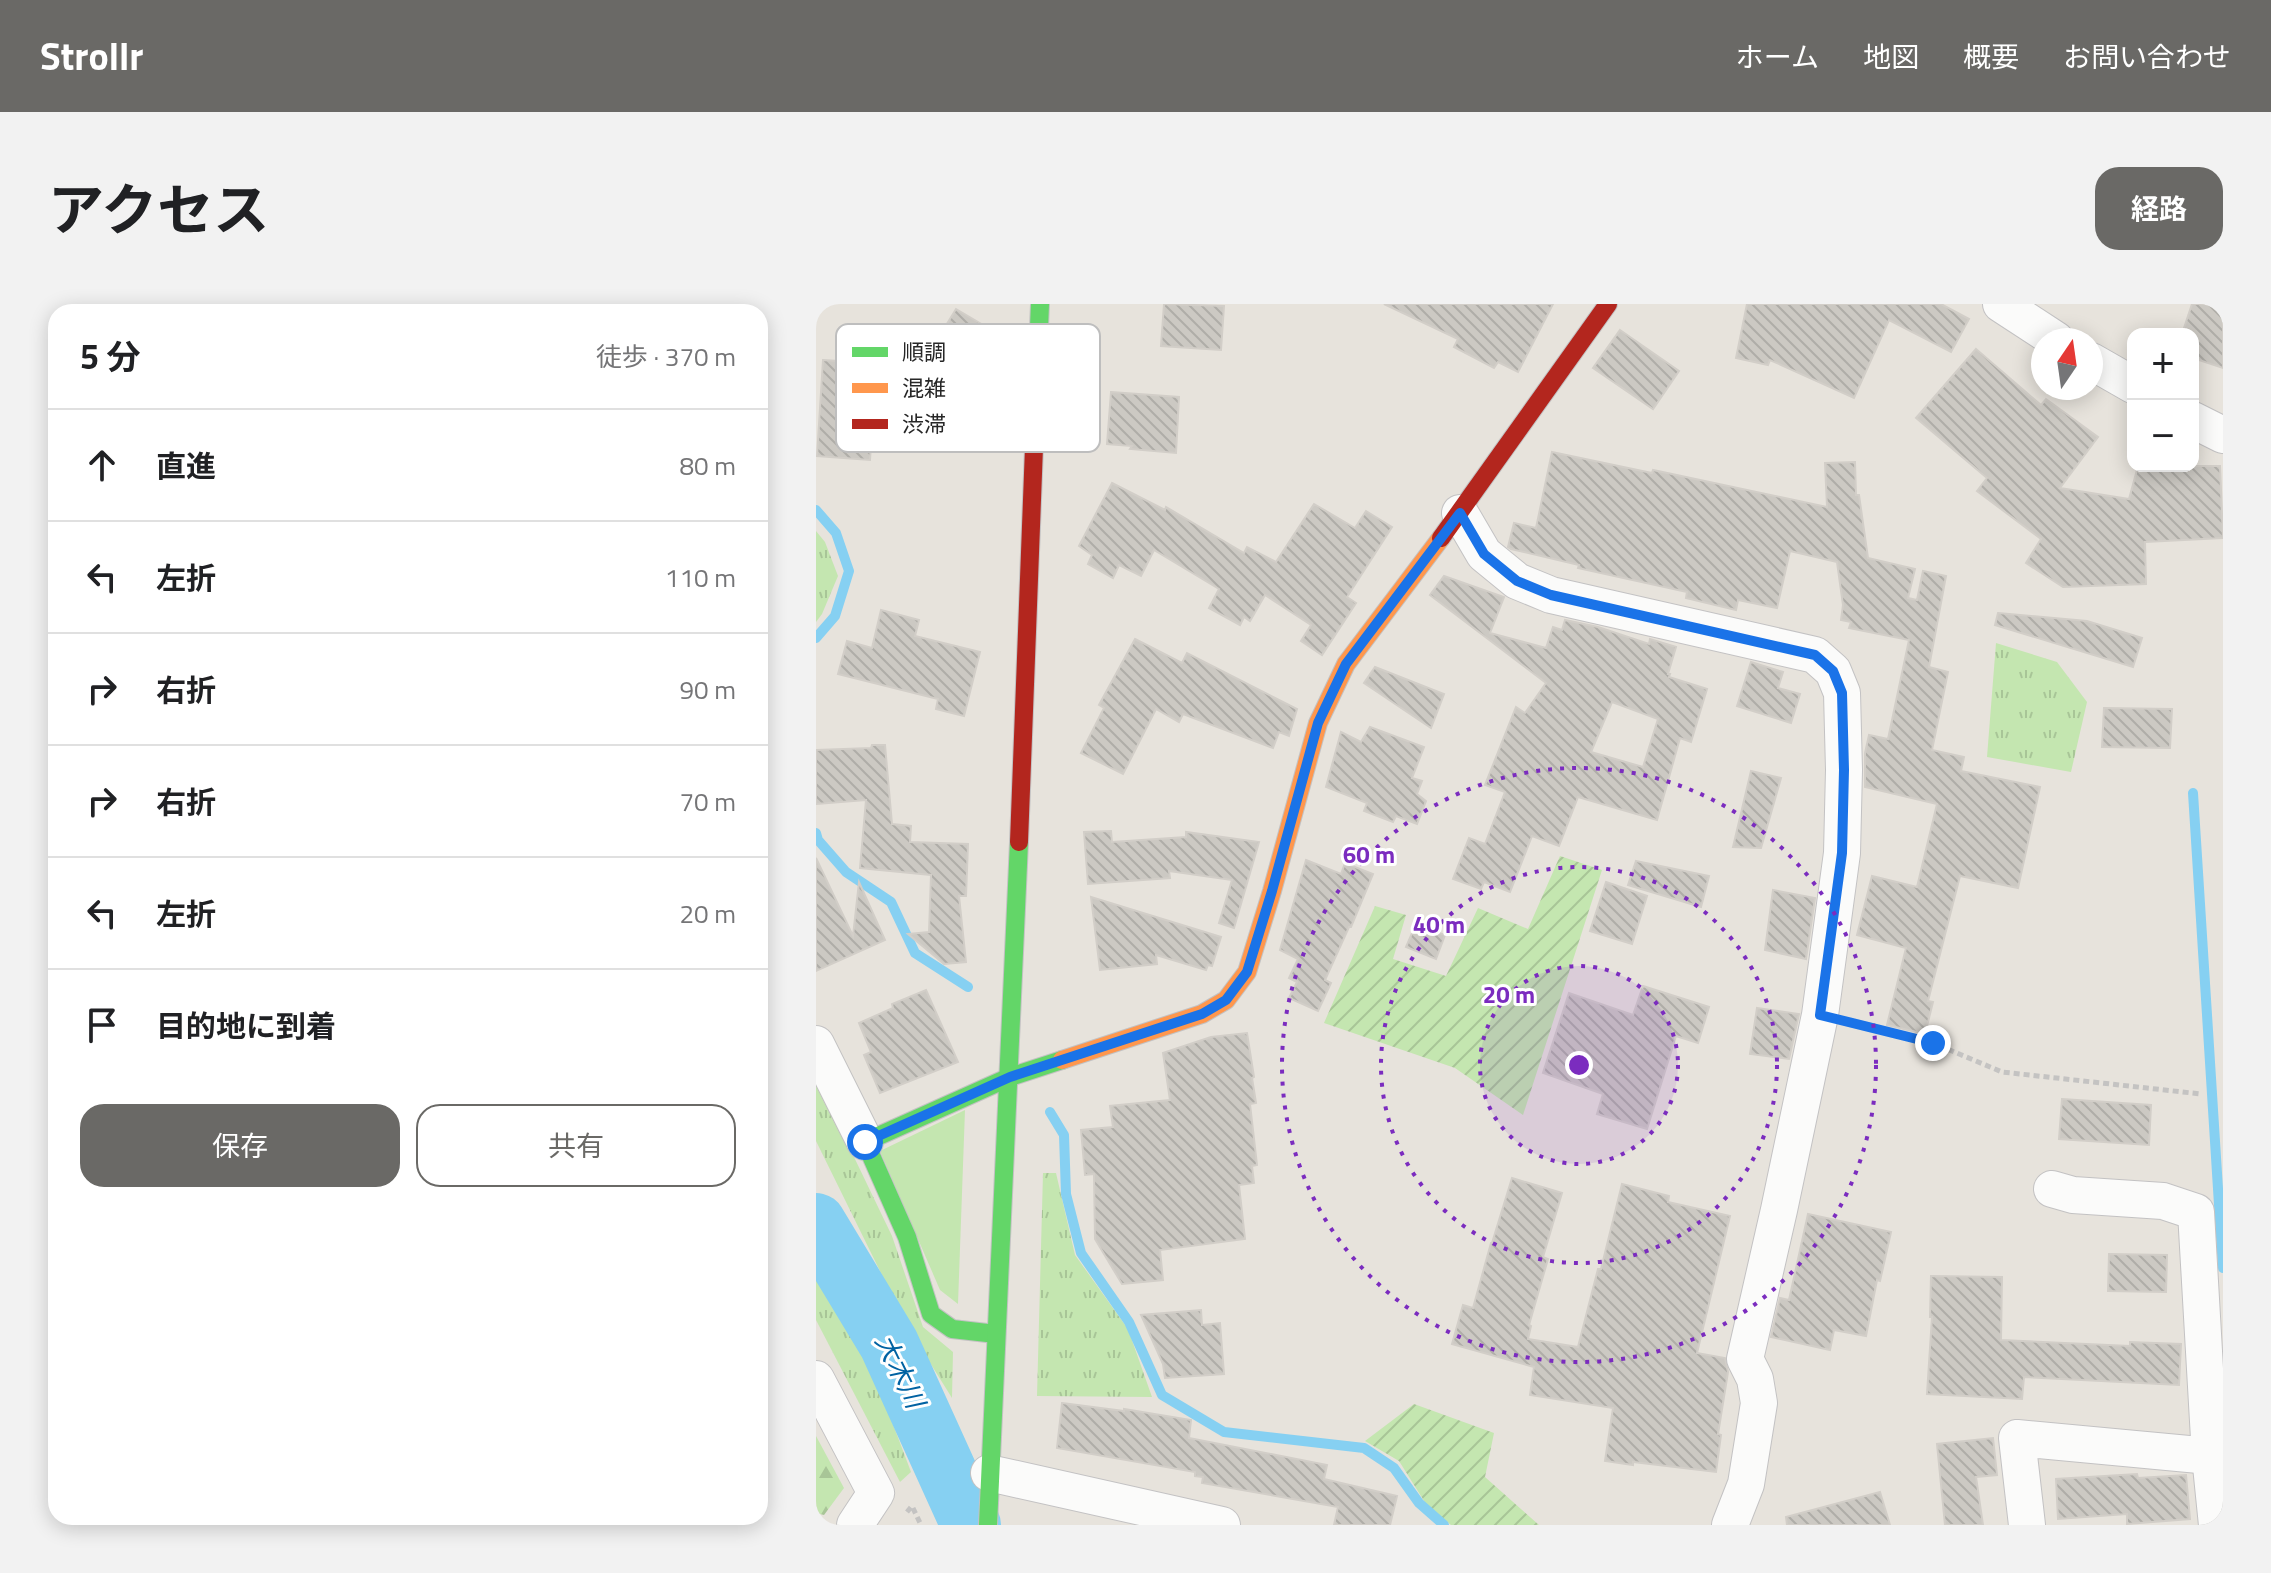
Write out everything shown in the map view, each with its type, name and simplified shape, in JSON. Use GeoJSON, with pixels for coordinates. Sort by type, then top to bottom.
{"type":"FeatureCollection","features":[{"type":"Feature","properties":{"kind":"street"},"geometry":{"type":"LineString","coordinates":[[1039,324],[1040,304]]}},
{"type":"Feature","properties":{"kind":"street"},"geometry":{"type":"LineString","coordinates":[[865,1142],[1010,1077],[1202,1014],[1226,1000],[1247,972],[1318,723],[1346,664],[1460,513],[1608,304]]}},
{"type":"Feature","properties":{"kind":"street"},"geometry":{"type":"LineString","coordinates":[[2001,304],[2038,328]]}},
{"type":"Feature","properties":{"kind":"street"},"geometry":{"type":"LineString","coordinates":[[2103,368],[2127,382]]}},
{"type":"Feature","properties":{"kind":"street"},"geometry":{"type":"LineString","coordinates":[[2199,423],[2223,435]]}},
{"type":"Feature","properties":{"kind":"street"},"geometry":{"type":"LineString","coordinates":[[988,1525],[1010,1077],[1034,452]]}},
{"type":"Feature","properties":{"kind":"street"},"geometry":{"type":"LineString","coordinates":[[1460,513],[1484,554],[1517,581],[1551,595],[1815,655],[1833,671],[1842,693],[1842,853],[1820,1015],[1745,1359],[1755,1379],[1759,1403],[1746,1484],[1730,1525]]}},
{"type":"Feature","properties":{"kind":"street"},"geometry":{"type":"LineString","coordinates":[[816,1044],[865,1142],[907,1237],[931,1314],[952,1329],[996,1334]]}},
{"type":"Feature","properties":{"kind":"street"},"geometry":{"type":"LineString","coordinates":[[2052,1189],[2073,1195],[2163,1201],[2196,1212],[2217,1525]]}},
{"type":"Feature","properties":{"kind":"street"},"geometry":{"type":"LineString","coordinates":[[816,1379],[876,1493],[855,1525]]}},
{"type":"Feature","properties":{"kind":"street"},"geometry":{"type":"LineString","coordinates":[[2027,1525],[2017,1438],[2210,1456]]}},
{"type":"Feature","properties":{"kind":"street"},"geometry":{"type":"LineString","coordinates":[[989,1473],[1148,1516],[1222,1525]]}},
{"type":"Feature","properties":{"kind":"path"},"geometry":{"type":"LineString","coordinates":[[1820,1015],[1933,1043],[2002,1072],[2201,1094]]}},
{"type":"Feature","properties":{"kind":"path"},"geometry":{"type":"LineString","coordinates":[[904,1515],[912,1506],[921,1525]]}},
{"type":"Feature","properties":{"kind":"green space"},"geometry":{"type":"Polygon","coordinates":[[[816,531],[825,542],[838,576],[816,622],[816,531]]]}},
{"type":"Feature","properties":{"kind":"green space"},"geometry":{"type":"Polygon","coordinates":[[[1996,643],[2057,662],[2087,702],[2071,772],[1987,757],[1996,643]]]}},
{"type":"Feature","properties":{"kind":"green space"},"geometry":{"type":"Polygon","coordinates":[[[1560,856],[1602,870],[1523,1115],[1455,1068],[1324,1023],[1375,906],[1406,915],[1393,959],[1446,976],[1478,908],[1528,929],[1560,856]]]}},
{"type":"Feature","properties":{"kind":"green space"},"geometry":{"type":"Polygon","coordinates":[[[816,1078],[892,1236],[923,1327],[953,1352],[952,1398],[907,1326],[816,1141],[816,1078]]]}},
{"type":"Feature","properties":{"kind":"green space"},"geometry":{"type":"Polygon","coordinates":[[[965,1110],[958,1304],[940,1290],[880,1151],[965,1110]]]}},
{"type":"Feature","properties":{"kind":"green space"},"geometry":{"type":"Polygon","coordinates":[[[1043,1173],[1056,1173],[1075,1255],[1128,1329],[1152,1397],[1037,1396],[1043,1173]]]}},
{"type":"Feature","properties":{"kind":"green space"},"geometry":{"type":"Polygon","coordinates":[[[816,1278],[874,1374],[911,1472],[900,1482],[816,1320],[816,1278]]]}},
{"type":"Feature","properties":{"kind":"green space"},"geometry":{"type":"Polygon","coordinates":[[[1414,1404],[1494,1433],[1485,1477],[1539,1525],[1451,1525],[1426,1504],[1399,1461],[1365,1441],[1414,1404]]]}},
{"type":"Feature","properties":{"kind":"green space"},"geometry":{"type":"Polygon","coordinates":[[[816,1436],[844,1488],[824,1515],[816,1513],[816,1436]]]}},
{"type":"Feature","properties":{"kind":"building"},"geometry":{"type":"Polygon","coordinates":[[[1164,304],[1224,306],[1221,350],[1161,346],[1164,304]]]}},
{"type":"Feature","properties":{"kind":"building"},"geometry":{"type":"Polygon","coordinates":[[[1384,304],[1553,304],[1518,372],[1498,362],[1494,368],[1454,347],[1458,339],[1384,304]]]}},
{"type":"Feature","properties":{"kind":"building"},"geometry":{"type":"Polygon","coordinates":[[[1747,304],[1941,304],[1969,319],[1951,352],[1889,320],[1854,398],[1770,360],[1768,365],[1736,358],[1747,304]]]}},
{"type":"Feature","properties":{"kind":"building"},"geometry":{"type":"Polygon","coordinates":[[[2192,304],[2223,304],[2223,368],[2199,360],[2199,328],[2184,328],[2192,304]]]}},
{"type":"Feature","properties":{"kind":"building"},"geometry":{"type":"Polygon","coordinates":[[[956,309],[982,324],[947,324],[956,309]]]}},
{"type":"Feature","properties":{"kind":"building"},"geometry":{"type":"Polygon","coordinates":[[[1620,330],[1679,371],[1653,409],[1593,368],[1620,330]]]}},
{"type":"Feature","properties":{"kind":"building"},"geometry":{"type":"Polygon","coordinates":[[[1976,349],[2031,396],[2031,400],[2041,405],[2047,400],[2098,437],[2060,488],[2129,499],[2136,472],[2199,472],[2199,466],[2220,466],[2223,538],[2145,542],[2146,584],[2063,587],[2026,563],[2041,539],[1977,491],[1987,478],[1916,418],[1976,349]]]}},
{"type":"Feature","properties":{"kind":"building"},"geometry":{"type":"Polygon","coordinates":[[[823,360],[836,361],[836,452],[871,452],[870,460],[817,456],[823,360]]]}},
{"type":"Feature","properties":{"kind":"building"},"geometry":{"type":"Polygon","coordinates":[[[1111,392],[1179,397],[1176,453],[1107,444],[1111,392]]]}},
{"type":"Feature","properties":{"kind":"building"},"geometry":{"type":"Polygon","coordinates":[[[1552,452],[1827,507],[1825,463],[1855,462],[1856,495],[1859,495],[1868,558],[1915,569],[1908,598],[1917,600],[1923,571],[1946,576],[1929,667],[1948,672],[1932,750],[1964,757],[1961,771],[2040,787],[2018,888],[1960,876],[1928,1001],[1933,1002],[1925,1034],[1887,1025],[1906,948],[1857,935],[1872,876],[1917,887],[1937,804],[1865,787],[1865,753],[1869,735],[1888,739],[1909,640],[1849,628],[1851,622],[1841,620],[1843,605],[1837,562],[1790,551],[1777,608],[1738,600],[1736,610],[1686,598],[1687,592],[1578,568],[1579,565],[1511,549],[1508,547],[1514,523],[1536,528],[1552,452]]]}},
{"type":"Feature","properties":{"kind":"building"},"geometry":{"type":"Polygon","coordinates":[[[1112,483],[1165,510],[1166,507],[1244,553],[1247,547],[1276,562],[1314,504],[1355,528],[1366,511],[1392,527],[1347,597],[1356,603],[1322,655],[1301,641],[1311,625],[1265,595],[1250,621],[1244,617],[1240,625],[1209,608],[1219,589],[1154,550],[1141,576],[1119,565],[1113,578],[1088,564],[1092,555],[1079,546],[1112,483]]]}},
{"type":"Feature","properties":{"kind":"building"},"geometry":{"type":"Polygon","coordinates":[[[1444,576],[1504,597],[1490,633],[1546,648],[1553,627],[1562,630],[1565,620],[1649,644],[1650,639],[1676,647],[1669,677],[1707,689],[1691,742],[1680,738],[1657,820],[1578,797],[1559,846],[1532,836],[1510,892],[1484,882],[1481,889],[1453,879],[1469,838],[1485,844],[1505,792],[1485,785],[1516,707],[1525,713],[1546,683],[1430,595],[1444,576]],[[1612,702],[1591,752],[1643,767],[1658,719],[1612,702]]]}},
{"type":"Feature","properties":{"kind":"building"},"geometry":{"type":"Polygon","coordinates":[[[881,610],[919,620],[915,636],[980,652],[964,716],[936,709],[938,699],[838,674],[847,641],[872,648],[881,610]]]}},
{"type":"Feature","properties":{"kind":"building"},"geometry":{"type":"Polygon","coordinates":[[[1998,613],[2087,621],[2142,638],[2133,667],[1995,625],[1998,613]]]}},
{"type":"Feature","properties":{"kind":"building"},"geometry":{"type":"Polygon","coordinates":[[[1135,639],[1182,663],[1187,653],[1297,709],[1289,736],[1279,732],[1273,748],[1183,714],[1179,722],[1156,709],[1123,774],[1081,753],[1104,708],[1099,705],[1135,639]]]}},
{"type":"Feature","properties":{"kind":"building"},"geometry":{"type":"Polygon","coordinates":[[[1751,662],[1783,672],[1778,688],[1800,694],[1791,723],[1737,706],[1751,662]]]}},
{"type":"Feature","properties":{"kind":"building"},"geometry":{"type":"Polygon","coordinates":[[[1375,667],[1444,694],[1431,728],[1364,683],[1375,667]]]}},
{"type":"Feature","properties":{"kind":"building"},"geometry":{"type":"Polygon","coordinates":[[[2104,708],[2172,709],[2170,748],[2102,747],[2104,708]]]}},
{"type":"Feature","properties":{"kind":"building"},"geometry":{"type":"Polygon","coordinates":[[[1370,727],[1424,747],[1412,778],[1422,781],[1417,794],[1426,801],[1417,824],[1396,816],[1393,822],[1364,811],[1367,803],[1326,787],[1341,732],[1361,742],[1370,727]]]}},
{"type":"Feature","properties":{"kind":"building"},"geometry":{"type":"Polygon","coordinates":[[[872,745],[885,745],[892,824],[911,826],[910,842],[968,844],[966,896],[959,896],[966,962],[944,964],[908,934],[929,932],[931,875],[860,868],[866,800],[816,804],[816,750],[871,748],[872,745]]]}},
{"type":"Feature","properties":{"kind":"building"},"geometry":{"type":"Polygon","coordinates":[[[1751,771],[1781,778],[1761,848],[1733,847],[1751,771]]]}},
{"type":"Feature","properties":{"kind":"building"},"geometry":{"type":"Polygon","coordinates":[[[1111,831],[1112,842],[1186,837],[1186,832],[1259,842],[1234,928],[1219,923],[1232,880],[1169,871],[1170,878],[1088,884],[1084,832],[1111,831]]]}},
{"type":"Feature","properties":{"kind":"building"},"geometry":{"type":"Polygon","coordinates":[[[816,858],[853,936],[859,882],[885,940],[816,971],[816,858]]]}},
{"type":"Feature","properties":{"kind":"building"},"geometry":{"type":"Polygon","coordinates":[[[1306,860],[1341,874],[1345,863],[1373,874],[1325,980],[1331,983],[1318,1011],[1289,998],[1297,982],[1289,978],[1298,959],[1280,950],[1306,860]]]}},
{"type":"Feature","properties":{"kind":"building"},"geometry":{"type":"Polygon","coordinates":[[[1636,861],[1709,876],[1701,907],[1628,885],[1636,861]]]}},
{"type":"Feature","properties":{"kind":"building"},"geometry":{"type":"Polygon","coordinates":[[[1606,882],[1647,896],[1632,944],[1590,931],[1606,882]]]}},
{"type":"Feature","properties":{"kind":"building"},"geometry":{"type":"Polygon","coordinates":[[[1773,890],[1815,898],[1806,959],[1765,950],[1773,890]]]}},
{"type":"Feature","properties":{"kind":"building"},"geometry":{"type":"Polygon","coordinates":[[[1091,897],[1221,937],[1212,966],[1208,965],[1206,970],[1156,955],[1157,964],[1100,970],[1091,897]]]}},
{"type":"Feature","properties":{"kind":"building"},"geometry":{"type":"Polygon","coordinates":[[[1416,924],[1445,935],[1436,959],[1406,947],[1416,924]]]}},
{"type":"Feature","properties":{"kind":"building"},"geometry":{"type":"Polygon","coordinates":[[[1643,986],[1709,1007],[1698,1043],[1676,1036],[1647,1129],[1597,1114],[1603,1094],[1543,1073],[1569,993],[1633,1015],[1643,986]]]}},
{"type":"Feature","properties":{"kind":"building"},"geometry":{"type":"Polygon","coordinates":[[[926,990],[958,1062],[880,1093],[864,1055],[871,1052],[859,1023],[893,1008],[892,1004],[926,990]]]}},
{"type":"Feature","properties":{"kind":"building"},"geometry":{"type":"Polygon","coordinates":[[[1757,1008],[1799,1014],[1789,1059],[1750,1054],[1757,1008]]]}},
{"type":"Feature","properties":{"kind":"building"},"geometry":{"type":"Polygon","coordinates":[[[1247,1033],[1256,1103],[1250,1104],[1257,1165],[1252,1166],[1254,1183],[1239,1185],[1245,1239],[1160,1250],[1163,1280],[1122,1284],[1095,1239],[1094,1174],[1085,1175],[1081,1130],[1113,1127],[1110,1106],[1170,1100],[1163,1053],[1211,1037],[1247,1033]]]}},
{"type":"Feature","properties":{"kind":"building"},"geometry":{"type":"Polygon","coordinates":[[[2062,1099],[2151,1105],[2149,1145],[2059,1139],[2062,1099]]]}},
{"type":"Feature","properties":{"kind":"building"},"geometry":{"type":"Polygon","coordinates":[[[1512,1178],[1562,1193],[1543,1257],[1548,1259],[1529,1325],[1528,1339],[1578,1347],[1622,1184],[1669,1196],[1668,1202],[1730,1216],[1697,1353],[1725,1358],[1728,1372],[1718,1434],[1721,1435],[1716,1472],[1605,1461],[1613,1408],[1530,1395],[1534,1367],[1452,1344],[1463,1305],[1473,1308],[1512,1178]]]}},
{"type":"Feature","properties":{"kind":"building"},"geometry":{"type":"Polygon","coordinates":[[[1808,1214],[1891,1232],[1866,1336],[1834,1330],[1830,1350],[1771,1337],[1780,1298],[1789,1300],[1808,1214]]]}},
{"type":"Feature","properties":{"kind":"building"},"geometry":{"type":"Polygon","coordinates":[[[2109,1254],[2167,1255],[2166,1292],[2108,1291],[2109,1254]]]}},
{"type":"Feature","properties":{"kind":"building"},"geometry":{"type":"Polygon","coordinates":[[[1931,1276],[2002,1277],[2001,1340],[2130,1346],[2130,1342],[2181,1344],[2179,1385],[2024,1377],[2022,1399],[1927,1394],[1931,1276]]]}},
{"type":"Feature","properties":{"kind":"building"},"geometry":{"type":"Polygon","coordinates":[[[1201,1310],[1202,1325],[1220,1323],[1224,1374],[1165,1378],[1163,1364],[1141,1315],[1201,1310]]]}},
{"type":"Feature","properties":{"kind":"building"},"geometry":{"type":"Polygon","coordinates":[[[1062,1403],[1191,1420],[1189,1438],[1327,1465],[1324,1479],[1397,1496],[1390,1525],[1334,1525],[1338,1507],[1202,1483],[1203,1477],[1195,1476],[1195,1472],[1057,1448],[1062,1403]]]}},
{"type":"Feature","properties":{"kind":"building"},"geometry":{"type":"Polygon","coordinates":[[[1993,1438],[1997,1475],[1976,1477],[1983,1525],[1945,1525],[1937,1444],[1993,1438]]]}},
{"type":"Feature","properties":{"kind":"building"},"geometry":{"type":"Polygon","coordinates":[[[2137,1474],[2138,1478],[2186,1475],[2190,1519],[2127,1524],[2127,1514],[2058,1519],[2056,1479],[2137,1474]]]}},
{"type":"Feature","properties":{"kind":"building"},"geometry":{"type":"Polygon","coordinates":[[[1880,1492],[1890,1525],[1787,1525],[1786,1517],[1880,1492]]]}},
{"type":"Feature","properties":{"kind":"waterway"},"geometry":{"type":"LineString","coordinates":[[816,510],[836,533],[849,571],[835,616],[816,638]]}},
{"type":"Feature","properties":{"kind":"waterway"},"geometry":{"type":"LineString","coordinates":[[2193,793],[2223,1268]]}},
{"type":"Feature","properties":{"kind":"waterway"},"geometry":{"type":"LineString","coordinates":[[816,833],[818,840],[846,872],[891,902],[915,953],[968,987]]}},
{"type":"Feature","properties":{"kind":"waterway"},"geometry":{"type":"LineString","coordinates":[[1050,1112],[1064,1135],[1066,1194],[1081,1253],[1129,1322],[1162,1395],[1224,1432],[1364,1448],[1394,1468],[1419,1503],[1444,1525]]}},
{"type":"Feature","properties":{"kind":"waterway","name":"大木川"},"geometry":{"type":"LineString","coordinates":[[816,1223],[889,1344],[971,1525]]}},
{"type":"Feature","properties":{"kind":"traffic: fast"},"geometry":{"type":"LineString","coordinates":[[1039,324],[1040,304]]}},
{"type":"Feature","properties":{"kind":"traffic: fast"},"geometry":{"type":"LineString","coordinates":[[988,1525],[1019,842]]}},
{"type":"Feature","properties":{"kind":"traffic: fast"},"geometry":{"type":"LineString","coordinates":[[996,1334],[952,1329],[931,1314],[907,1237],[865,1142],[1010,1077],[1062,1060]]}},
{"type":"Feature","properties":{"kind":"traffic: slow"},"geometry":{"type":"LineString","coordinates":[[1062,1060],[1202,1014],[1226,1000],[1247,972],[1318,723],[1346,664],[1441,538]]}},
{"type":"Feature","properties":{"kind":"traffic: jam"},"geometry":{"type":"LineString","coordinates":[[1441,538],[1608,304]]}},
{"type":"Feature","properties":{"kind":"traffic: jam"},"geometry":{"type":"LineString","coordinates":[[1019,842],[1034,452]]}},
{"type":"Feature","properties":{"kind":"route"},"geometry":{"type":"LineString","coordinates":[[865,1142],[1010,1077],[1202,1014],[1226,1000],[1247,972],[1318,723],[1346,664],[1460,513],[1484,554],[1517,581],[1551,595],[1815,655],[1833,671],[1842,693],[1842,853],[1820,1015],[1933,1043]]}}]}
